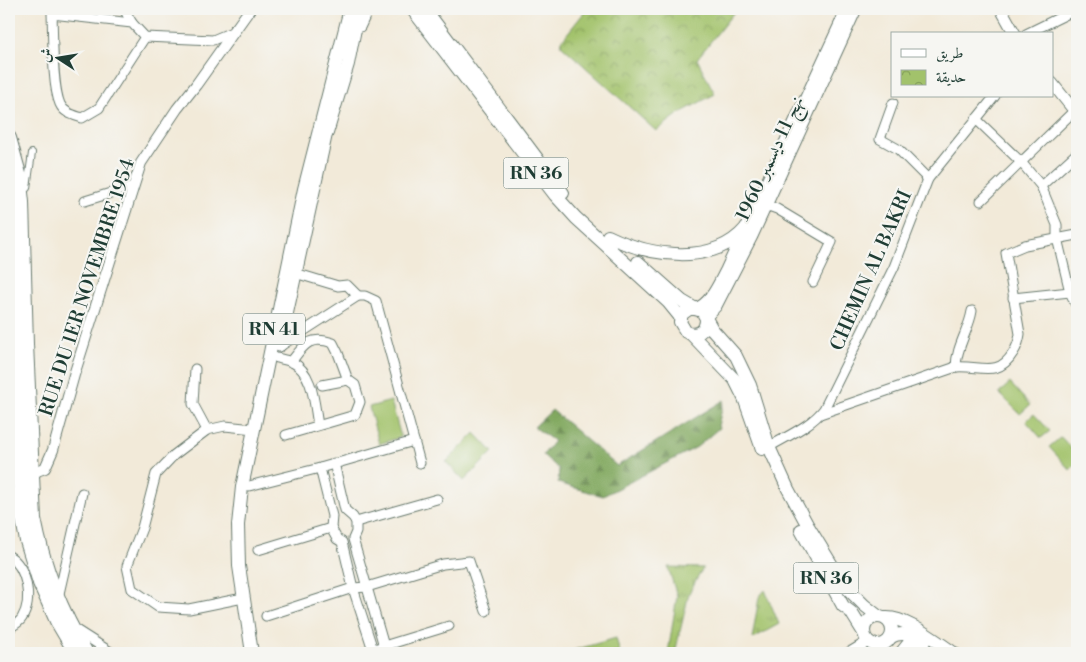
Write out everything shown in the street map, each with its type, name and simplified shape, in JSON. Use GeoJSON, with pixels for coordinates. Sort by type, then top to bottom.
{"type":"FeatureCollection","features":[{"type":"Feature","properties":{"kind":"highway"},"geometry":{"type":"LineString","coordinates":[[9,138],[19,174],[22,202],[20,477],[32,502],[37,532],[58,598],[61,619],[74,653]]}},
{"type":"Feature","properties":{"kind":"highway"},"geometry":{"type":"LineString","coordinates":[[9,178],[12,200],[11,243],[21,509],[27,541],[40,583],[61,619],[86,653]]}},
{"type":"Feature","properties":{"kind":"main road","name":"RN 41"},"geometry":{"type":"LineString","coordinates":[[320,142],[318,111],[341,9]]}},
{"type":"Feature","properties":{"kind":"main road","name":"RN 41"},"geometry":{"type":"LineString","coordinates":[[260,653],[247,562],[246,536],[249,486],[296,273],[320,142],[350,9]]}},
{"type":"Feature","properties":{"kind":"main road","name":"RN 41"},"geometry":{"type":"LineString","coordinates":[[320,142],[354,9]]}},
{"type":"Feature","properties":{"kind":"main road","name":"RN 41"},"geometry":{"type":"LineString","coordinates":[[252,653],[239,566],[238,525],[242,487],[304,189],[348,64],[359,9]]}},
{"type":"Feature","properties":{"kind":"main road"},"geometry":{"type":"LineString","coordinates":[[348,64],[359,25],[369,9]]}},
{"type":"Feature","properties":{"kind":"main road"},"geometry":{"type":"LineString","coordinates":[[407,9],[423,22]]}},
{"type":"Feature","properties":{"kind":"main road","name":"RN 36"},"geometry":{"type":"LineString","coordinates":[[412,9],[548,188],[580,222],[668,302],[681,318]]}},
{"type":"Feature","properties":{"kind":"main road","name":"RN 36"},"geometry":{"type":"LineString","coordinates":[[425,9],[558,187],[574,205],[673,293],[694,308]]}},
{"type":"Feature","properties":{"kind":"main road","name":"نهج 11 ديسمبر 1960"},"geometry":{"type":"LineString","coordinates":[[694,308],[702,307],[714,292],[726,270],[847,9]]}},
{"type":"Feature","properties":{"kind":"main road","name":"نهج 11 ديسمبر 1960"},"geometry":{"type":"LineString","coordinates":[[706,318],[722,295],[766,205],[856,9]]}},
{"type":"Feature","properties":{"kind":"main road"},"geometry":{"type":"LineString","coordinates":[[1001,9],[1014,32]]}},
{"type":"Feature","properties":{"kind":"main road"},"geometry":{"type":"LineString","coordinates":[[1054,85],[1076,112]]}},
{"type":"Feature","properties":{"kind":"main road"},"geometry":{"type":"LineString","coordinates":[[608,236],[647,250],[684,254],[706,251],[725,245],[746,228]]}},
{"type":"Feature","properties":{"kind":"main road"},"geometry":{"type":"LineString","coordinates":[[694,308],[702,311],[706,318],[705,327],[699,333],[691,334],[683,330],[681,318],[685,311],[694,308]]}},
{"type":"Feature","properties":{"kind":"main road","name":"RN 36"},"geometry":{"type":"LineString","coordinates":[[706,318],[712,329],[731,350],[740,364],[750,385],[769,447],[788,489],[838,577],[864,605],[882,617],[895,618],[904,622],[954,653]]}},
{"type":"Feature","properties":{"kind":"main road","name":"RN 36"},"geometry":{"type":"LineString","coordinates":[[691,334],[719,362],[738,386],[780,490],[830,584],[843,606],[852,612],[870,643]]}},
{"type":"Feature","properties":{"kind":"main road"},"geometry":{"type":"LineString","coordinates":[[719,362],[712,352],[713,345],[720,343],[731,350]]}},
{"type":"Feature","properties":{"kind":"main road"},"geometry":{"type":"LineString","coordinates":[[888,653],[890,638],[892,626],[882,617],[872,617],[864,626],[870,643],[882,644],[890,638],[904,634],[920,639],[940,653]]}},
{"type":"Feature","properties":{"kind":"main road"},"geometry":{"type":"LineString","coordinates":[[61,619],[76,630],[92,653]]}},
{"type":"Feature","properties":{"kind":"main road"},"geometry":{"type":"LineString","coordinates":[[901,653],[907,644],[920,639]]}},
{"type":"Feature","properties":{"kind":"street"},"geometry":{"type":"LineString","coordinates":[[124,9],[132,23],[144,37],[213,40],[232,32],[248,12]]}},
{"type":"Feature","properties":{"kind":"street"},"geometry":{"type":"LineString","coordinates":[[1030,32],[1077,9]]}},
{"type":"Feature","properties":{"kind":"street","name":"RUE DU 1ER NOVEMBRE 1954"},"geometry":{"type":"LineString","coordinates":[[20,477],[44,468],[52,450],[141,163],[178,108],[248,12]]}},
{"type":"Feature","properties":{"kind":"street"},"geometry":{"type":"LineString","coordinates":[[132,23],[52,14],[56,82],[60,104],[68,113],[82,118],[99,108],[144,37]]}},
{"type":"Feature","properties":{"kind":"street","name":"CHEMIN AL BAKRI"},"geometry":{"type":"LineString","coordinates":[[820,414],[894,267],[928,180],[993,98]]}},
{"type":"Feature","properties":{"kind":"street"},"geometry":{"type":"LineString","coordinates":[[892,104],[880,139],[898,149],[928,180]]}},
{"type":"Feature","properties":{"kind":"street"},"geometry":{"type":"LineString","coordinates":[[981,201],[1076,112]]}},
{"type":"Feature","properties":{"kind":"street"},"geometry":{"type":"LineString","coordinates":[[976,119],[1021,162],[1041,186],[1057,225],[1057,238],[1070,292],[1077,308]]}},
{"type":"Feature","properties":{"kind":"street"},"geometry":{"type":"LineString","coordinates":[[27,188],[32,153]]}},
{"type":"Feature","properties":{"kind":"street"},"geometry":{"type":"LineString","coordinates":[[1041,186],[1077,153]]}},
{"type":"Feature","properties":{"kind":"street"},"geometry":{"type":"LineString","coordinates":[[85,201],[133,186]]}},
{"type":"Feature","properties":{"kind":"street"},"geometry":{"type":"LineString","coordinates":[[766,205],[832,242],[814,282]]}},
{"type":"Feature","properties":{"kind":"street"},"geometry":{"type":"LineString","coordinates":[[769,447],[820,414],[956,367],[967,366],[986,370],[1006,363],[1019,342],[1020,334],[1006,253],[1025,245],[1077,236]]}},
{"type":"Feature","properties":{"kind":"street"},"geometry":{"type":"LineString","coordinates":[[296,273],[338,286],[347,285],[358,296]]}},
{"type":"Feature","properties":{"kind":"street"},"geometry":{"type":"LineString","coordinates":[[1013,298],[1070,292]]}},
{"type":"Feature","properties":{"kind":"street"},"geometry":{"type":"LineString","coordinates":[[318,425],[307,376],[302,369],[278,352],[358,296],[365,296],[376,301],[420,464]]}},
{"type":"Feature","properties":{"kind":"street"},"geometry":{"type":"LineString","coordinates":[[956,367],[956,357],[971,319],[972,311]]}},
{"type":"Feature","properties":{"kind":"street"},"geometry":{"type":"LineString","coordinates":[[286,435],[355,415],[360,402],[355,385],[348,380],[333,342],[310,341],[291,362]]}},
{"type":"Feature","properties":{"kind":"street"},"geometry":{"type":"LineString","coordinates":[[195,369],[193,404],[207,430]]}},
{"type":"Feature","properties":{"kind":"street"},"geometry":{"type":"LineString","coordinates":[[322,386],[348,380]]}},
{"type":"Feature","properties":{"kind":"street"},"geometry":{"type":"LineString","coordinates":[[243,598],[188,609],[158,607],[132,589],[127,566],[142,528],[156,474],[174,455],[207,430],[225,426],[254,429]]}},
{"type":"Feature","properties":{"kind":"street"},"geometry":{"type":"LineString","coordinates":[[249,486],[414,441]]}},
{"type":"Feature","properties":{"kind":"street"},"geometry":{"type":"LineString","coordinates":[[334,463],[345,510],[354,517],[356,522],[356,532],[353,539],[385,650]]}},
{"type":"Feature","properties":{"kind":"street"},"geometry":{"type":"LineString","coordinates":[[320,468],[332,516],[331,528],[337,539],[342,542],[353,588],[373,652]]}},
{"type":"Feature","properties":{"kind":"street"},"geometry":{"type":"LineString","coordinates":[[58,598],[82,493]]}},
{"type":"Feature","properties":{"kind":"street"},"geometry":{"type":"LineString","coordinates":[[356,522],[436,499]]}},
{"type":"Feature","properties":{"kind":"street"},"geometry":{"type":"LineString","coordinates":[[258,550],[331,528]]}},
{"type":"Feature","properties":{"kind":"street"},"geometry":{"type":"LineString","coordinates":[[342,542],[353,539]]}},
{"type":"Feature","properties":{"kind":"street"},"geometry":{"type":"LineString","coordinates":[[9,556],[15,560],[27,587],[26,606],[22,619],[9,628]]}},
{"type":"Feature","properties":{"kind":"street"},"geometry":{"type":"LineString","coordinates":[[266,616],[353,588],[367,587],[444,564],[469,561],[486,610]]}},
{"type":"Feature","properties":{"kind":"street"},"geometry":{"type":"LineString","coordinates":[[361,653],[385,650],[449,626]]}},
{"type":"Feature","properties":{"kind":"street"},"geometry":{"type":"LineString","coordinates":[[76,630],[112,653]]}},
{"type":"Feature","properties":{"kind":"street"},"geometry":{"type":"LineString","coordinates":[[849,653],[870,643]]}},
{"type":"Feature","properties":{"kind":"green space"},"geometry":{"type":"Polygon","coordinates":[[[587,9],[735,9],[697,59],[715,94],[680,113],[656,131],[561,45],[562,40],[587,9]]]}},
{"type":"Feature","properties":{"kind":"green space"},"geometry":{"type":"Polygon","coordinates":[[[1010,383],[1030,405],[1020,414],[999,393],[1010,383]]]}},
{"type":"Feature","properties":{"kind":"green space"},"geometry":{"type":"Polygon","coordinates":[[[724,400],[719,428],[697,447],[603,496],[558,483],[559,469],[543,455],[554,441],[534,427],[552,410],[617,466],[724,400]]]}},
{"type":"Feature","properties":{"kind":"green space"},"geometry":{"type":"Polygon","coordinates":[[[391,401],[401,437],[379,444],[369,407],[391,401]]]}},
{"type":"Feature","properties":{"kind":"green space"},"geometry":{"type":"Polygon","coordinates":[[[1034,414],[1050,431],[1041,438],[1026,421],[1034,414]]]}},
{"type":"Feature","properties":{"kind":"green space"},"geometry":{"type":"Polygon","coordinates":[[[475,433],[493,452],[464,481],[446,462],[475,433]]]}},
{"type":"Feature","properties":{"kind":"green space"},"geometry":{"type":"Polygon","coordinates":[[[1061,437],[1077,455],[1077,463],[1070,470],[1049,447],[1061,437]]]}},
{"type":"Feature","properties":{"kind":"green space"},"geometry":{"type":"Polygon","coordinates":[[[668,567],[703,568],[689,593],[675,653],[668,653],[677,596],[668,567]]]}},
{"type":"Feature","properties":{"kind":"green space"},"geometry":{"type":"Polygon","coordinates":[[[765,590],[779,624],[752,639],[759,597],[765,590]]]}},
{"type":"Feature","properties":{"kind":"green space"},"geometry":{"type":"Polygon","coordinates":[[[616,638],[620,653],[575,653],[574,650],[616,638]]]}}]}
